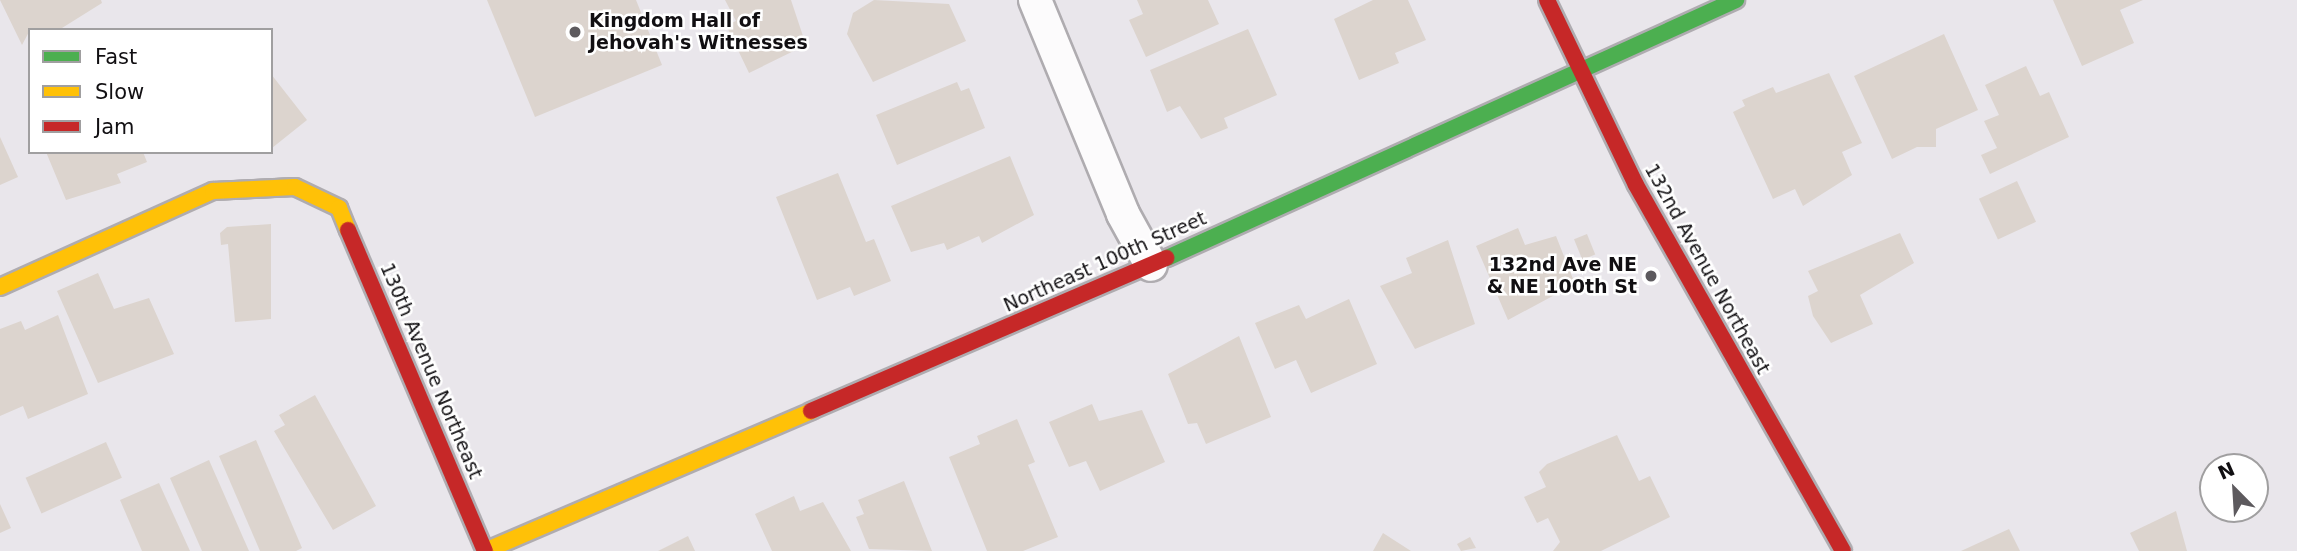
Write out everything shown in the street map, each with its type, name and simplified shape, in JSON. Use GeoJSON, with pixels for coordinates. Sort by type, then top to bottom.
{"type":"FeatureCollection","features":[{"type":"Feature","properties":{"kind":"street"},"geometry":{"type":"LineString","coordinates":[[1035,0],[1124,214],[1151,265]]}},
{"type":"Feature","properties":{"kind":"street","name":"132nd Avenue Northeast"},"geometry":{"type":"LineString","coordinates":[[1548,0],[1579,71],[1843,551]]}},
{"type":"Feature","properties":{"kind":"street","name":"Northeast 100th Street"},"geometry":{"type":"LineString","coordinates":[[485,551],[1151,265],[1736,0]]}},
{"type":"Feature","properties":{"kind":"street","name":"130th Avenue Northeast"},"geometry":{"type":"LineString","coordinates":[[0,287],[213,191],[295,187],[339,208],[485,551]]}},
{"type":"Feature","properties":{"kind":"building"},"geometry":{"type":"Polygon","coordinates":[[[0,0],[101,0],[102,3],[62,28],[28,28],[22,45],[0,0]]]}},
{"type":"Feature","properties":{"kind":"building","name":"Kingdom Hall of Jehovah's Witnesses"},"geometry":{"type":"Polygon","coordinates":[[[487,0],[636,0],[662,65],[535,117],[487,0]]]}},
{"type":"Feature","properties":{"kind":"building"},"geometry":{"type":"Polygon","coordinates":[[[725,0],[791,0],[806,45],[749,73],[726,25],[736,21],[725,0]]]}},
{"type":"Feature","properties":{"kind":"building"},"geometry":{"type":"Polygon","coordinates":[[[874,0],[949,4],[966,41],[873,82],[847,34],[853,13],[874,0]]]}},
{"type":"Feature","properties":{"kind":"building"},"geometry":{"type":"Polygon","coordinates":[[[1137,0],[1208,0],[1219,24],[1146,57],[1129,20],[1143,14],[1137,0]]]}},
{"type":"Feature","properties":{"kind":"building"},"geometry":{"type":"Polygon","coordinates":[[[1373,0],[1408,0],[1426,40],[1395,53],[1399,63],[1359,80],[1334,19],[1373,0]]]}},
{"type":"Feature","properties":{"kind":"building"},"geometry":{"type":"Polygon","coordinates":[[[2053,0],[2143,0],[2120,10],[2134,43],[2082,66],[2053,0]]]}},
{"type":"Feature","properties":{"kind":"building"},"geometry":{"type":"Polygon","coordinates":[[[1248,29],[1277,95],[1224,118],[1228,128],[1201,139],[1180,106],[1167,112],[1150,70],[1248,29]]]}},
{"type":"Feature","properties":{"kind":"building"},"geometry":{"type":"Polygon","coordinates":[[[1944,34],[1978,110],[1936,129],[1936,147],[1917,147],[1892,159],[1854,76],[1944,34]]]}},
{"type":"Feature","properties":{"kind":"building"},"geometry":{"type":"Polygon","coordinates":[[[2026,66],[2040,96],[2049,92],[2069,137],[1990,174],[1981,155],[1997,148],[1984,121],[1999,115],[1985,85],[2026,66]]]}},
{"type":"Feature","properties":{"kind":"building"},"geometry":{"type":"Polygon","coordinates":[[[1829,73],[1862,143],[1842,152],[1852,175],[1803,206],[1795,189],[1773,199],[1733,112],[1745,106],[1742,100],[1773,87],[1776,93],[1829,73]]]}},
{"type":"Feature","properties":{"kind":"building"},"geometry":{"type":"Polygon","coordinates":[[[273,77],[307,120],[273,147],[273,77]]]}},
{"type":"Feature","properties":{"kind":"building"},"geometry":{"type":"Polygon","coordinates":[[[957,82],[961,91],[969,88],[985,128],[897,165],[876,115],[957,82]]]}},
{"type":"Feature","properties":{"kind":"building"},"geometry":{"type":"Polygon","coordinates":[[[0,137],[18,177],[0,185],[0,137]]]}},
{"type":"Feature","properties":{"kind":"building"},"geometry":{"type":"Polygon","coordinates":[[[47,154],[144,154],[147,162],[117,174],[121,183],[66,200],[47,154]]]}},
{"type":"Feature","properties":{"kind":"building"},"geometry":{"type":"Polygon","coordinates":[[[1010,156],[1034,215],[982,243],[979,236],[947,250],[944,243],[911,252],[891,206],[1010,156]]]}},
{"type":"Feature","properties":{"kind":"building"},"geometry":{"type":"Polygon","coordinates":[[[838,173],[866,242],[874,239],[891,281],[854,296],[850,287],[817,300],[776,197],[838,173]]]}},
{"type":"Feature","properties":{"kind":"building"},"geometry":{"type":"Polygon","coordinates":[[[2017,181],[2036,222],[1998,240],[1979,199],[2017,181]]]}},
{"type":"Feature","properties":{"kind":"building"},"geometry":{"type":"Polygon","coordinates":[[[271,224],[271,319],[235,322],[228,244],[221,245],[220,233],[227,227],[271,224]]]}},
{"type":"Feature","properties":{"kind":"building"},"geometry":{"type":"Polygon","coordinates":[[[1518,228],[1525,245],[1556,236],[1575,284],[1508,320],[1476,246],[1518,228]]]}},
{"type":"Feature","properties":{"kind":"building"},"geometry":{"type":"Polygon","coordinates":[[[1900,233],[1914,263],[1860,295],[1873,324],[1831,343],[1813,316],[1808,296],[1818,291],[1808,271],[1900,233]]]}},
{"type":"Feature","properties":{"kind":"building"},"geometry":{"type":"Polygon","coordinates":[[[1587,234],[1595,254],[1582,260],[1574,239],[1587,234]]]}},
{"type":"Feature","properties":{"kind":"building"},"geometry":{"type":"Polygon","coordinates":[[[1448,240],[1475,324],[1415,349],[1380,286],[1412,273],[1406,258],[1448,240]]]}},
{"type":"Feature","properties":{"kind":"building"},"geometry":{"type":"Polygon","coordinates":[[[98,273],[114,309],[149,298],[174,354],[98,383],[57,291],[98,273]]]}},
{"type":"Feature","properties":{"kind":"building"},"geometry":{"type":"Polygon","coordinates":[[[1349,299],[1377,364],[1311,393],[1296,360],[1275,369],[1255,323],[1299,305],[1306,319],[1349,299]]]}},
{"type":"Feature","properties":{"kind":"building"},"geometry":{"type":"Polygon","coordinates":[[[58,315],[88,394],[28,419],[23,406],[0,416],[0,329],[21,321],[25,330],[58,315]]]}},
{"type":"Feature","properties":{"kind":"building"},"geometry":{"type":"Polygon","coordinates":[[[1239,336],[1271,417],[1206,444],[1197,423],[1188,424],[1168,374],[1239,336]]]}},
{"type":"Feature","properties":{"kind":"building"},"geometry":{"type":"Polygon","coordinates":[[[315,395],[376,506],[333,530],[274,431],[285,425],[279,415],[315,395]]]}},
{"type":"Feature","properties":{"kind":"building"},"geometry":{"type":"Polygon","coordinates":[[[1092,404],[1099,421],[1142,410],[1165,462],[1100,491],[1086,461],[1069,467],[1049,422],[1092,404]]]}},
{"type":"Feature","properties":{"kind":"building"},"geometry":{"type":"Polygon","coordinates":[[[1017,419],[1035,462],[1028,465],[1058,537],[1023,551],[987,551],[949,457],[980,444],[977,436],[1017,419]]]}},
{"type":"Feature","properties":{"kind":"building"},"geometry":{"type":"Polygon","coordinates":[[[1617,435],[1639,481],[1650,476],[1670,517],[1601,551],[1553,551],[1560,542],[1548,518],[1537,523],[1524,497],[1546,487],[1539,472],[1547,464],[1617,435]]]}},
{"type":"Feature","properties":{"kind":"building"},"geometry":{"type":"Polygon","coordinates":[[[256,440],[302,548],[296,551],[260,551],[219,456],[256,440]]]}},
{"type":"Feature","properties":{"kind":"building"},"geometry":{"type":"Polygon","coordinates":[[[106,442],[122,478],[41,513],[26,478],[106,442]]]}},
{"type":"Feature","properties":{"kind":"building"},"geometry":{"type":"Polygon","coordinates":[[[209,460],[249,551],[202,551],[170,478],[209,460]]]}},
{"type":"Feature","properties":{"kind":"building"},"geometry":{"type":"Polygon","coordinates":[[[904,481],[932,551],[869,549],[856,517],[864,514],[858,500],[904,481]]]}},
{"type":"Feature","properties":{"kind":"building"},"geometry":{"type":"Polygon","coordinates":[[[159,483],[190,551],[142,551],[120,500],[159,483]]]}},
{"type":"Feature","properties":{"kind":"building"},"geometry":{"type":"Polygon","coordinates":[[[794,496],[800,511],[823,502],[851,551],[772,551],[755,514],[794,496]]]}},
{"type":"Feature","properties":{"kind":"building"},"geometry":{"type":"Polygon","coordinates":[[[0,504],[11,528],[0,533],[0,504]]]}},
{"type":"Feature","properties":{"kind":"building"},"geometry":{"type":"Polygon","coordinates":[[[2176,511],[2187,551],[2139,551],[2130,533],[2176,511]]]}},
{"type":"Feature","properties":{"kind":"building"},"geometry":{"type":"Polygon","coordinates":[[[2009,529],[2020,551],[1961,551],[2009,529]]]}},
{"type":"Feature","properties":{"kind":"building"},"geometry":{"type":"Polygon","coordinates":[[[1383,533],[1411,551],[1373,551],[1383,533]]]}},
{"type":"Feature","properties":{"kind":"building"},"geometry":{"type":"Polygon","coordinates":[[[688,536],[695,551],[658,551],[688,536]]]}},
{"type":"Feature","properties":{"kind":"building"},"geometry":{"type":"Polygon","coordinates":[[[1470,537],[1476,548],[1461,551],[1457,544],[1470,537]]]}},
{"type":"Feature","properties":{"kind":"traffic: fast"},"geometry":{"type":"LineString","coordinates":[[1167,258],[1736,0]]}},
{"type":"Feature","properties":{"kind":"traffic: slow"},"geometry":{"type":"LineString","coordinates":[[0,287],[213,191],[295,187],[339,208],[348,230]]}},
{"type":"Feature","properties":{"kind":"traffic: slow"},"geometry":{"type":"LineString","coordinates":[[485,551],[811,411]]}},
{"type":"Feature","properties":{"kind":"traffic: jam"},"geometry":{"type":"LineString","coordinates":[[1547,0],[1636,185],[1843,551]]}},
{"type":"Feature","properties":{"kind":"traffic: jam"},"geometry":{"type":"LineString","coordinates":[[348,230],[485,551]]}},
{"type":"Feature","properties":{"kind":"traffic: jam"},"geometry":{"type":"LineString","coordinates":[[811,411],[1167,258]]}},
{"type":"Feature","properties":{"kind":"place","name":"Kingdom Hall of Jehovah's Witnesses"},"geometry":{"type":"Point","coordinates":[575,32]}},
{"type":"Feature","properties":{"kind":"place","name":"132nd Ave NE & NE 100th St"},"geometry":{"type":"Point","coordinates":[1651,276]}}]}
